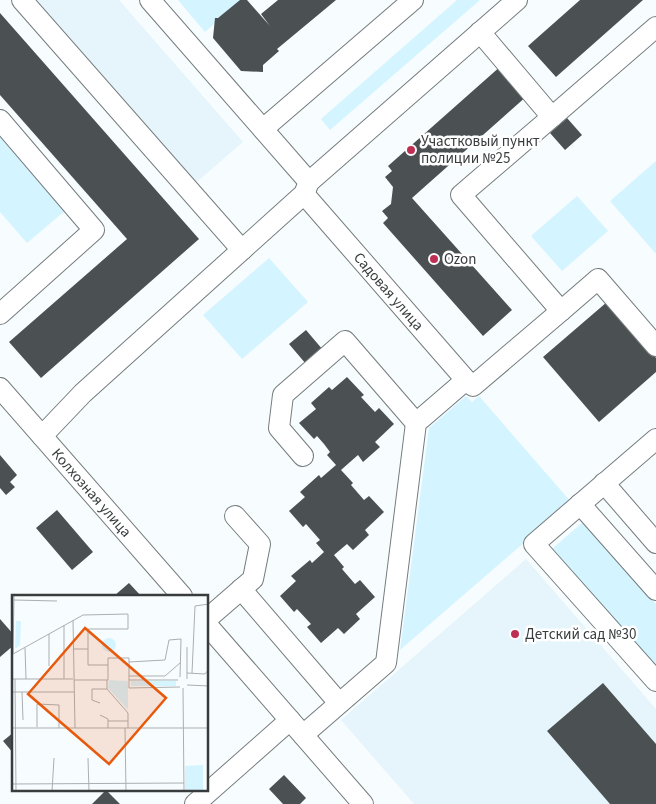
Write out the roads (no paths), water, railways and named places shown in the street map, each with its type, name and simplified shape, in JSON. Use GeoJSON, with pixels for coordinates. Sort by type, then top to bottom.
{"type":"FeatureCollection","features":[{"type":"Feature","properties":{"kind":"street"},"geometry":{"type":"LineString","coordinates":[[22,0],[242,250]]}},
{"type":"Feature","properties":{"kind":"street","name":"Садовая улица"},"geometry":{"type":"LineString","coordinates":[[150,0],[263,129],[307,188],[469,383]]}},
{"type":"Feature","properties":{"kind":"street"},"geometry":{"type":"LineString","coordinates":[[263,129],[412,0]]}},
{"type":"Feature","properties":{"kind":"street"},"geometry":{"type":"LineString","coordinates":[[42,436],[83,393],[242,250],[307,188],[517,0]]}},
{"type":"Feature","properties":{"kind":"street"},"geometry":{"type":"LineString","coordinates":[[561,311],[462,195],[656,27]]}},
{"type":"Feature","properties":{"kind":"street"},"geometry":{"type":"LineString","coordinates":[[480,32],[552,117]]}},
{"type":"Feature","properties":{"kind":"street"},"geometry":{"type":"LineString","coordinates":[[0,120],[94,230],[0,314]]}},
{"type":"Feature","properties":{"kind":"street"},"geometry":{"type":"LineString","coordinates":[[195,804],[297,728],[339,703],[386,663],[416,423],[561,311],[598,279],[656,346]]}},
{"type":"Feature","properties":{"kind":"street"},"geometry":{"type":"LineString","coordinates":[[303,456],[279,428],[283,395],[345,341],[416,423]]}},
{"type":"Feature","properties":{"kind":"street","name":"Колхозная улица"},"geometry":{"type":"LineString","coordinates":[[0,388],[181,595]]}},
{"type":"Feature","properties":{"kind":"street"},"geometry":{"type":"LineString","coordinates":[[656,438],[534,544],[656,682]]}},
{"type":"Feature","properties":{"kind":"street"},"geometry":{"type":"LineString","coordinates":[[604,483],[656,543]]}},
{"type":"Feature","properties":{"kind":"street"},"geometry":{"type":"LineString","coordinates":[[580,504],[656,590]]}},
{"type":"Feature","properties":{"kind":"street"},"geometry":{"type":"LineString","coordinates":[[209,617],[253,579],[260,544],[235,516]]}},
{"type":"Feature","properties":{"kind":"street"},"geometry":{"type":"LineString","coordinates":[[241,589],[339,703]]}},
{"type":"Feature","properties":{"kind":"street"},"geometry":{"type":"LineString","coordinates":[[209,627],[363,804]]}},
{"type":"Feature","properties":{"kind":"place","name":"Участковый пункт полиции №25"},"geometry":{"type":"Point","coordinates":[411,150]}},
{"type":"Feature","properties":{"kind":"place","name":"Ozon"},"geometry":{"type":"Point","coordinates":[434,259]}},
{"type":"Feature","properties":{"kind":"place","name":"Детский сад №30"},"geometry":{"type":"Point","coordinates":[515,634]}}]}
